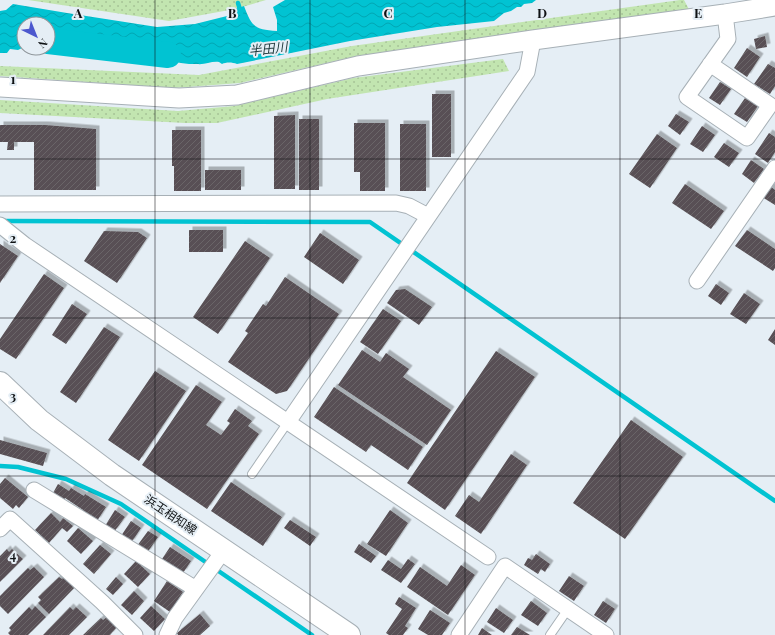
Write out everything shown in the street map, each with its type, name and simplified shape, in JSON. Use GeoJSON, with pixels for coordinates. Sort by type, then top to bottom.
{"type":"FeatureCollection","features":[{"type":"Feature","properties":{"kind":"main road","name":"浜玉相知線"},"geometry":{"type":"LineString","coordinates":[[0,383],[39,420],[112,475],[350,635]]}},
{"type":"Feature","properties":{"kind":"street"},"geometry":{"type":"LineString","coordinates":[[0,86],[179,98],[237,95],[358,66],[775,6]]}},
{"type":"Feature","properties":{"kind":"street"},"geometry":{"type":"LineString","coordinates":[[710,64],[770,105],[747,138],[687,97],[710,64],[728,39],[725,14]]}},
{"type":"Feature","properties":{"kind":"street"},"geometry":{"type":"LineString","coordinates":[[288,422],[527,72],[533,40]]}},
{"type":"Feature","properties":{"kind":"street"},"geometry":{"type":"LineString","coordinates":[[697,281],[775,168]]}},
{"type":"Feature","properties":{"kind":"street"},"geometry":{"type":"LineString","coordinates":[[0,204],[396,203],[409,206],[428,216]]}},
{"type":"Feature","properties":{"kind":"street"},"geometry":{"type":"LineString","coordinates":[[1,226],[25,245],[488,557]]}},
{"type":"Feature","properties":{"kind":"street"},"geometry":{"type":"LineString","coordinates":[[34,490],[196,589]]}},
{"type":"Feature","properties":{"kind":"street"},"geometry":{"type":"LineString","coordinates":[[0,529],[10,519],[102,602],[135,635]]}},
{"type":"Feature","properties":{"kind":"street"},"geometry":{"type":"LineString","coordinates":[[167,635],[175,618],[224,550]]}},
{"type":"Feature","properties":{"kind":"street"},"geometry":{"type":"LineString","coordinates":[[458,635],[505,566],[606,635]]}},
{"type":"Feature","properties":{"kind":"lane"},"geometry":{"type":"LineString","coordinates":[[252,474],[288,422]]}},
{"type":"Feature","properties":{"kind":"lane"},"geometry":{"type":"LineString","coordinates":[[550,635],[568,609]]}},
{"type":"Feature","properties":{"kind":"green space"},"geometry":{"type":"Polygon","coordinates":[[[28,0],[266,0],[235,9],[169,21],[28,0]]]}},
{"type":"Feature","properties":{"kind":"green space"},"geometry":{"type":"Polygon","coordinates":[[[684,0],[691,13],[357,56],[240,83],[174,88],[0,76],[0,66],[199,75],[352,46],[684,0]]]}},
{"type":"Feature","properties":{"kind":"green space"},"geometry":{"type":"Polygon","coordinates":[[[503,59],[509,71],[327,99],[217,123],[185,123],[0,113],[0,100],[178,111],[234,106],[353,78],[503,59]]]}},
{"type":"Feature","properties":{"kind":"water"},"geometry":{"type":"Polygon","coordinates":[[[285,0],[536,0],[532,3],[524,4],[521,7],[517,7],[504,13],[494,21],[437,27],[350,41],[237,64],[229,62],[222,64],[219,62],[203,64],[178,63],[160,60],[103,42],[95,41],[79,42],[56,47],[56,16],[16,16],[16,50],[10,49],[7,53],[0,53],[0,11],[6,10],[13,4],[157,27],[195,24],[235,14],[235,9],[244,6],[249,18],[255,26],[277,31],[277,20],[273,7],[285,0]]]}},
{"type":"Feature","properties":{"kind":"building"},"geometry":{"type":"Polygon","coordinates":[[[765,36],[767,47],[756,49],[754,39],[765,36]]]}},
{"type":"Feature","properties":{"kind":"building"},"geometry":{"type":"Polygon","coordinates":[[[747,48],[760,57],[747,77],[734,68],[747,48]]]}},
{"type":"Feature","properties":{"kind":"building"},"geometry":{"type":"Polygon","coordinates":[[[768,64],[775,68],[775,86],[770,94],[754,84],[768,64]]]}},
{"type":"Feature","properties":{"kind":"building"},"geometry":{"type":"Polygon","coordinates":[[[720,82],[731,89],[720,105],[709,98],[720,82]]]}},
{"type":"Feature","properties":{"kind":"building"},"geometry":{"type":"Polygon","coordinates":[[[432,94],[451,94],[451,157],[432,157],[432,94]]]}},
{"type":"Feature","properties":{"kind":"building"},"geometry":{"type":"Polygon","coordinates":[[[745,98],[758,106],[747,122],[734,114],[745,98]]]}},
{"type":"Feature","properties":{"kind":"building"},"geometry":{"type":"Polygon","coordinates":[[[676,114],[689,122],[680,135],[668,126],[676,114]]]}},
{"type":"Feature","properties":{"kind":"building"},"geometry":{"type":"Polygon","coordinates":[[[295,115],[295,189],[274,189],[274,116],[295,115]]]}},
{"type":"Feature","properties":{"kind":"building"},"geometry":{"type":"Polygon","coordinates":[[[299,119],[319,119],[319,190],[299,190],[299,119]]]}},
{"type":"Feature","properties":{"kind":"building"},"geometry":{"type":"Polygon","coordinates":[[[354,123],[385,123],[385,191],[360,191],[360,172],[354,172],[354,123]]]}},
{"type":"Feature","properties":{"kind":"building"},"geometry":{"type":"Polygon","coordinates":[[[400,124],[426,124],[426,191],[400,191],[400,124]]]}},
{"type":"Feature","properties":{"kind":"building"},"geometry":{"type":"Polygon","coordinates":[[[0,125],[45,125],[96,129],[96,190],[34,190],[34,142],[14,142],[14,150],[7,150],[8,142],[0,142],[0,125]]]}},
{"type":"Feature","properties":{"kind":"building"},"geometry":{"type":"Polygon","coordinates":[[[702,126],[715,135],[703,152],[690,144],[702,126]]]}},
{"type":"Feature","properties":{"kind":"building"},"geometry":{"type":"Polygon","coordinates":[[[172,130],[201,130],[201,191],[174,191],[172,130]]]}},
{"type":"Feature","properties":{"kind":"building"},"geometry":{"type":"Polygon","coordinates":[[[769,133],[775,137],[775,152],[768,163],[755,154],[769,133]]]}},
{"type":"Feature","properties":{"kind":"building"},"geometry":{"type":"Polygon","coordinates":[[[657,134],[677,148],[650,188],[629,174],[657,134]]]}},
{"type":"Feature","properties":{"kind":"building"},"geometry":{"type":"Polygon","coordinates":[[[724,143],[739,153],[729,167],[714,157],[724,143]]]}},
{"type":"Feature","properties":{"kind":"building"},"geometry":{"type":"Polygon","coordinates":[[[751,160],[764,169],[754,183],[742,174],[751,160]]]}},
{"type":"Feature","properties":{"kind":"building"},"geometry":{"type":"Polygon","coordinates":[[[205,170],[241,170],[241,190],[205,190],[205,170]]]}},
{"type":"Feature","properties":{"kind":"building"},"geometry":{"type":"Polygon","coordinates":[[[685,184],[724,211],[711,229],[672,203],[685,184]]]}},
{"type":"Feature","properties":{"kind":"building"},"geometry":{"type":"Polygon","coordinates":[[[770,186],[775,190],[775,205],[762,197],[770,186]]]}},
{"type":"Feature","properties":{"kind":"building"},"geometry":{"type":"Polygon","coordinates":[[[189,230],[223,230],[223,252],[189,252],[189,230]]]}},
{"type":"Feature","properties":{"kind":"building"},"geometry":{"type":"Polygon","coordinates":[[[747,230],[775,249],[775,268],[773,271],[735,246],[747,230]]]}},
{"type":"Feature","properties":{"kind":"building"},"geometry":{"type":"Polygon","coordinates":[[[104,231],[138,232],[147,238],[117,283],[84,261],[104,231]]]}},
{"type":"Feature","properties":{"kind":"building"},"geometry":{"type":"Polygon","coordinates":[[[320,233],[359,260],[343,284],[304,257],[320,233]]]}},
{"type":"Feature","properties":{"kind":"building"},"geometry":{"type":"Polygon","coordinates":[[[245,241],[270,258],[218,334],[193,317],[245,241]]]}},
{"type":"Feature","properties":{"kind":"building"},"geometry":{"type":"Polygon","coordinates":[[[0,244],[18,256],[0,283],[0,244]]]}},
{"type":"Feature","properties":{"kind":"building"},"geometry":{"type":"Polygon","coordinates":[[[44,274],[64,288],[16,359],[0,349],[0,339],[44,274]]]}},
{"type":"Feature","properties":{"kind":"building"},"geometry":{"type":"Polygon","coordinates":[[[285,277],[339,314],[287,391],[276,394],[228,362],[248,333],[245,331],[263,304],[266,306],[285,277]]]}},
{"type":"Feature","properties":{"kind":"building"},"geometry":{"type":"Polygon","coordinates":[[[716,284],[729,293],[721,305],[708,296],[716,284]]]}},
{"type":"Feature","properties":{"kind":"building"},"geometry":{"type":"Polygon","coordinates":[[[405,289],[432,307],[419,325],[387,303],[396,290],[405,289]]]}},
{"type":"Feature","properties":{"kind":"building"},"geometry":{"type":"Polygon","coordinates":[[[744,293],[760,304],[746,324],[730,314],[744,293]]]}},
{"type":"Feature","properties":{"kind":"building"},"geometry":{"type":"Polygon","coordinates":[[[72,304],[87,314],[66,344],[52,335],[72,304]]]}},
{"type":"Feature","properties":{"kind":"building"},"geometry":{"type":"Polygon","coordinates":[[[383,309],[401,321],[378,354],[360,342],[383,309]]]}},
{"type":"Feature","properties":{"kind":"building"},"geometry":{"type":"Polygon","coordinates":[[[104,327],[120,337],[76,403],[60,392],[104,327]]]}},
{"type":"Feature","properties":{"kind":"building"},"geometry":{"type":"Polygon","coordinates":[[[775,329],[775,345],[768,340],[775,329]]]}},
{"type":"Feature","properties":{"kind":"building"},"geometry":{"type":"Polygon","coordinates":[[[362,350],[380,362],[386,353],[409,369],[403,377],[451,410],[427,445],[338,385],[362,350]]]}},
{"type":"Feature","properties":{"kind":"building"},"geometry":{"type":"Polygon","coordinates":[[[496,351],[535,377],[445,510],[407,483],[496,351]]]}},
{"type":"Feature","properties":{"kind":"building"},"geometry":{"type":"Polygon","coordinates":[[[155,371],[186,391],[139,461],[108,440],[155,371]]]}},
{"type":"Feature","properties":{"kind":"building"},"geometry":{"type":"Polygon","coordinates":[[[196,385],[222,402],[206,425],[221,435],[230,423],[227,421],[235,409],[252,421],[248,426],[259,434],[207,509],[142,465],[196,385]]]}},
{"type":"Feature","properties":{"kind":"building"},"geometry":{"type":"Polygon","coordinates":[[[334,387],[423,447],[408,470],[371,445],[366,452],[314,417],[334,387]]]}},
{"type":"Feature","properties":{"kind":"building"},"geometry":{"type":"Polygon","coordinates":[[[631,420],[683,457],[625,539],[573,503],[631,420]]]}},
{"type":"Feature","properties":{"kind":"building"},"geometry":{"type":"Polygon","coordinates":[[[0,440],[47,453],[43,466],[0,454],[0,440]]]}},
{"type":"Feature","properties":{"kind":"building"},"geometry":{"type":"Polygon","coordinates":[[[511,454],[527,465],[481,534],[455,516],[469,495],[479,502],[511,454]]]}},
{"type":"Feature","properties":{"kind":"building"},"geometry":{"type":"Polygon","coordinates":[[[5,478],[28,497],[19,508],[16,505],[13,509],[0,498],[0,484],[5,478]]]}},
{"type":"Feature","properties":{"kind":"building"},"geometry":{"type":"Polygon","coordinates":[[[231,482],[282,517],[263,546],[211,511],[231,482]]]}},
{"type":"Feature","properties":{"kind":"building"},"geometry":{"type":"Polygon","coordinates":[[[58,484],[69,491],[71,488],[84,496],[85,494],[106,507],[97,521],[82,512],[83,510],[65,498],[64,500],[53,493],[58,484]]]}},
{"type":"Feature","properties":{"kind":"building"},"geometry":{"type":"Polygon","coordinates":[[[115,510],[125,517],[114,532],[105,526],[115,510]]]}},
{"type":"Feature","properties":{"kind":"building"},"geometry":{"type":"Polygon","coordinates":[[[390,510],[408,523],[386,556],[367,544],[390,510]]]}},
{"type":"Feature","properties":{"kind":"building"},"geometry":{"type":"Polygon","coordinates":[[[51,513],[60,522],[63,518],[73,526],[67,532],[62,528],[49,543],[35,530],[51,513]]]}},
{"type":"Feature","properties":{"kind":"building"},"geometry":{"type":"Polygon","coordinates":[[[290,520],[316,537],[310,546],[284,528],[290,520]]]}},
{"type":"Feature","properties":{"kind":"building"},"geometry":{"type":"Polygon","coordinates":[[[131,521],[141,528],[131,543],[121,536],[131,521]]]}},
{"type":"Feature","properties":{"kind":"building"},"geometry":{"type":"Polygon","coordinates":[[[78,528],[93,541],[81,554],[67,541],[78,528]]]}},
{"type":"Feature","properties":{"kind":"building"},"geometry":{"type":"Polygon","coordinates":[[[148,531],[158,537],[147,553],[137,546],[148,531]]]}},
{"type":"Feature","properties":{"kind":"building"},"geometry":{"type":"Polygon","coordinates":[[[359,544],[376,556],[371,563],[354,552],[359,544]]]}},
{"type":"Feature","properties":{"kind":"building"},"geometry":{"type":"Polygon","coordinates":[[[100,545],[111,554],[94,574],[83,564],[100,545]]]}},
{"type":"Feature","properties":{"kind":"building"},"geometry":{"type":"Polygon","coordinates":[[[170,547],[191,561],[183,573],[162,559],[170,547]]]}},
{"type":"Feature","properties":{"kind":"building"},"geometry":{"type":"Polygon","coordinates":[[[7,549],[9,552],[12,549],[23,559],[0,582],[0,556],[7,549]]]}},
{"type":"Feature","properties":{"kind":"building"},"geometry":{"type":"Polygon","coordinates":[[[536,554],[550,564],[545,572],[541,569],[538,574],[524,565],[528,558],[532,560],[536,554]]]}},
{"type":"Feature","properties":{"kind":"building"},"geometry":{"type":"Polygon","coordinates":[[[408,559],[415,564],[401,583],[381,570],[388,560],[401,569],[408,559]]]}},
{"type":"Feature","properties":{"kind":"building"},"geometry":{"type":"Polygon","coordinates":[[[136,561],[150,574],[138,587],[124,574],[136,561]]]}},
{"type":"Feature","properties":{"kind":"building"},"geometry":{"type":"Polygon","coordinates":[[[461,565],[475,575],[448,615],[407,587],[420,567],[447,586],[461,565]]]}},
{"type":"Feature","properties":{"kind":"building"},"geometry":{"type":"Polygon","coordinates":[[[34,567],[44,577],[8,614],[0,606],[0,596],[28,568],[30,570],[34,567]]]}},
{"type":"Feature","properties":{"kind":"building"},"geometry":{"type":"Polygon","coordinates":[[[65,576],[75,587],[49,614],[38,603],[41,600],[38,597],[59,577],[62,579],[65,576]]]}},
{"type":"Feature","properties":{"kind":"building"},"geometry":{"type":"Polygon","coordinates":[[[569,576],[584,586],[574,601],[559,591],[569,576]]]}},
{"type":"Feature","properties":{"kind":"building"},"geometry":{"type":"Polygon","coordinates":[[[116,577],[123,584],[113,595],[106,589],[116,577]]]}},
{"type":"Feature","properties":{"kind":"building"},"geometry":{"type":"Polygon","coordinates":[[[167,581],[183,592],[170,612],[154,601],[167,581]]]}},
{"type":"Feature","properties":{"kind":"building"},"geometry":{"type":"Polygon","coordinates":[[[134,591],[144,601],[132,615],[121,605],[134,591]]]}},
{"type":"Feature","properties":{"kind":"building"},"geometry":{"type":"Polygon","coordinates":[[[399,597],[416,608],[405,626],[408,628],[403,635],[389,635],[386,633],[402,609],[395,604],[399,597]]]}},
{"type":"Feature","properties":{"kind":"building"},"geometry":{"type":"Polygon","coordinates":[[[531,601],[547,613],[538,626],[521,615],[531,601]]]}},
{"type":"Feature","properties":{"kind":"building"},"geometry":{"type":"Polygon","coordinates":[[[603,601],[615,609],[606,623],[594,615],[603,601]]]}},
{"type":"Feature","properties":{"kind":"building"},"geometry":{"type":"Polygon","coordinates":[[[35,606],[46,617],[28,635],[10,635],[8,633],[11,630],[9,628],[29,607],[32,610],[35,606]]]}},
{"type":"Feature","properties":{"kind":"building"},"geometry":{"type":"Polygon","coordinates":[[[151,606],[165,619],[154,631],[140,618],[151,606]]]}},
{"type":"Feature","properties":{"kind":"building"},"geometry":{"type":"Polygon","coordinates":[[[70,607],[73,610],[76,607],[87,617],[69,635],[43,635],[70,607]]]}},
{"type":"Feature","properties":{"kind":"building"},"geometry":{"type":"Polygon","coordinates":[[[496,608],[513,620],[504,633],[487,622],[496,608]]]}},
{"type":"Feature","properties":{"kind":"building"},"geometry":{"type":"Polygon","coordinates":[[[430,610],[450,623],[442,635],[428,635],[418,629],[430,610]]]}},
{"type":"Feature","properties":{"kind":"building"},"geometry":{"type":"Polygon","coordinates":[[[200,614],[210,626],[200,635],[178,635],[177,633],[200,614]]]}},
{"type":"Feature","properties":{"kind":"building"},"geometry":{"type":"Polygon","coordinates":[[[107,617],[117,627],[110,635],[83,635],[101,618],[103,620],[107,617]]]}},
{"type":"Feature","properties":{"kind":"building"},"geometry":{"type":"Polygon","coordinates":[[[517,627],[530,635],[511,635],[517,627]]]}},
{"type":"Feature","properties":{"kind":"building"},"geometry":{"type":"Polygon","coordinates":[[[482,628],[492,635],[478,635],[482,628]]]}},
{"type":"Feature","properties":{"kind":"waterway"},"geometry":{"type":"LineString","coordinates":[[238,3],[241,13]]}},
{"type":"Feature","properties":{"kind":"waterway","name":"半田川"},"geometry":{"type":"LineString","coordinates":[[56,42],[168,55]]}},
{"type":"Feature","properties":{"kind":"waterway"},"geometry":{"type":"LineString","coordinates":[[2,221],[370,222],[775,501]]}},
{"type":"Feature","properties":{"kind":"waterway"},"geometry":{"type":"LineString","coordinates":[[0,466],[18,467],[66,479],[121,504],[207,563]]}},
{"type":"Feature","properties":{"kind":"waterway"},"geometry":{"type":"LineString","coordinates":[[217,570],[312,635]]}}]}
